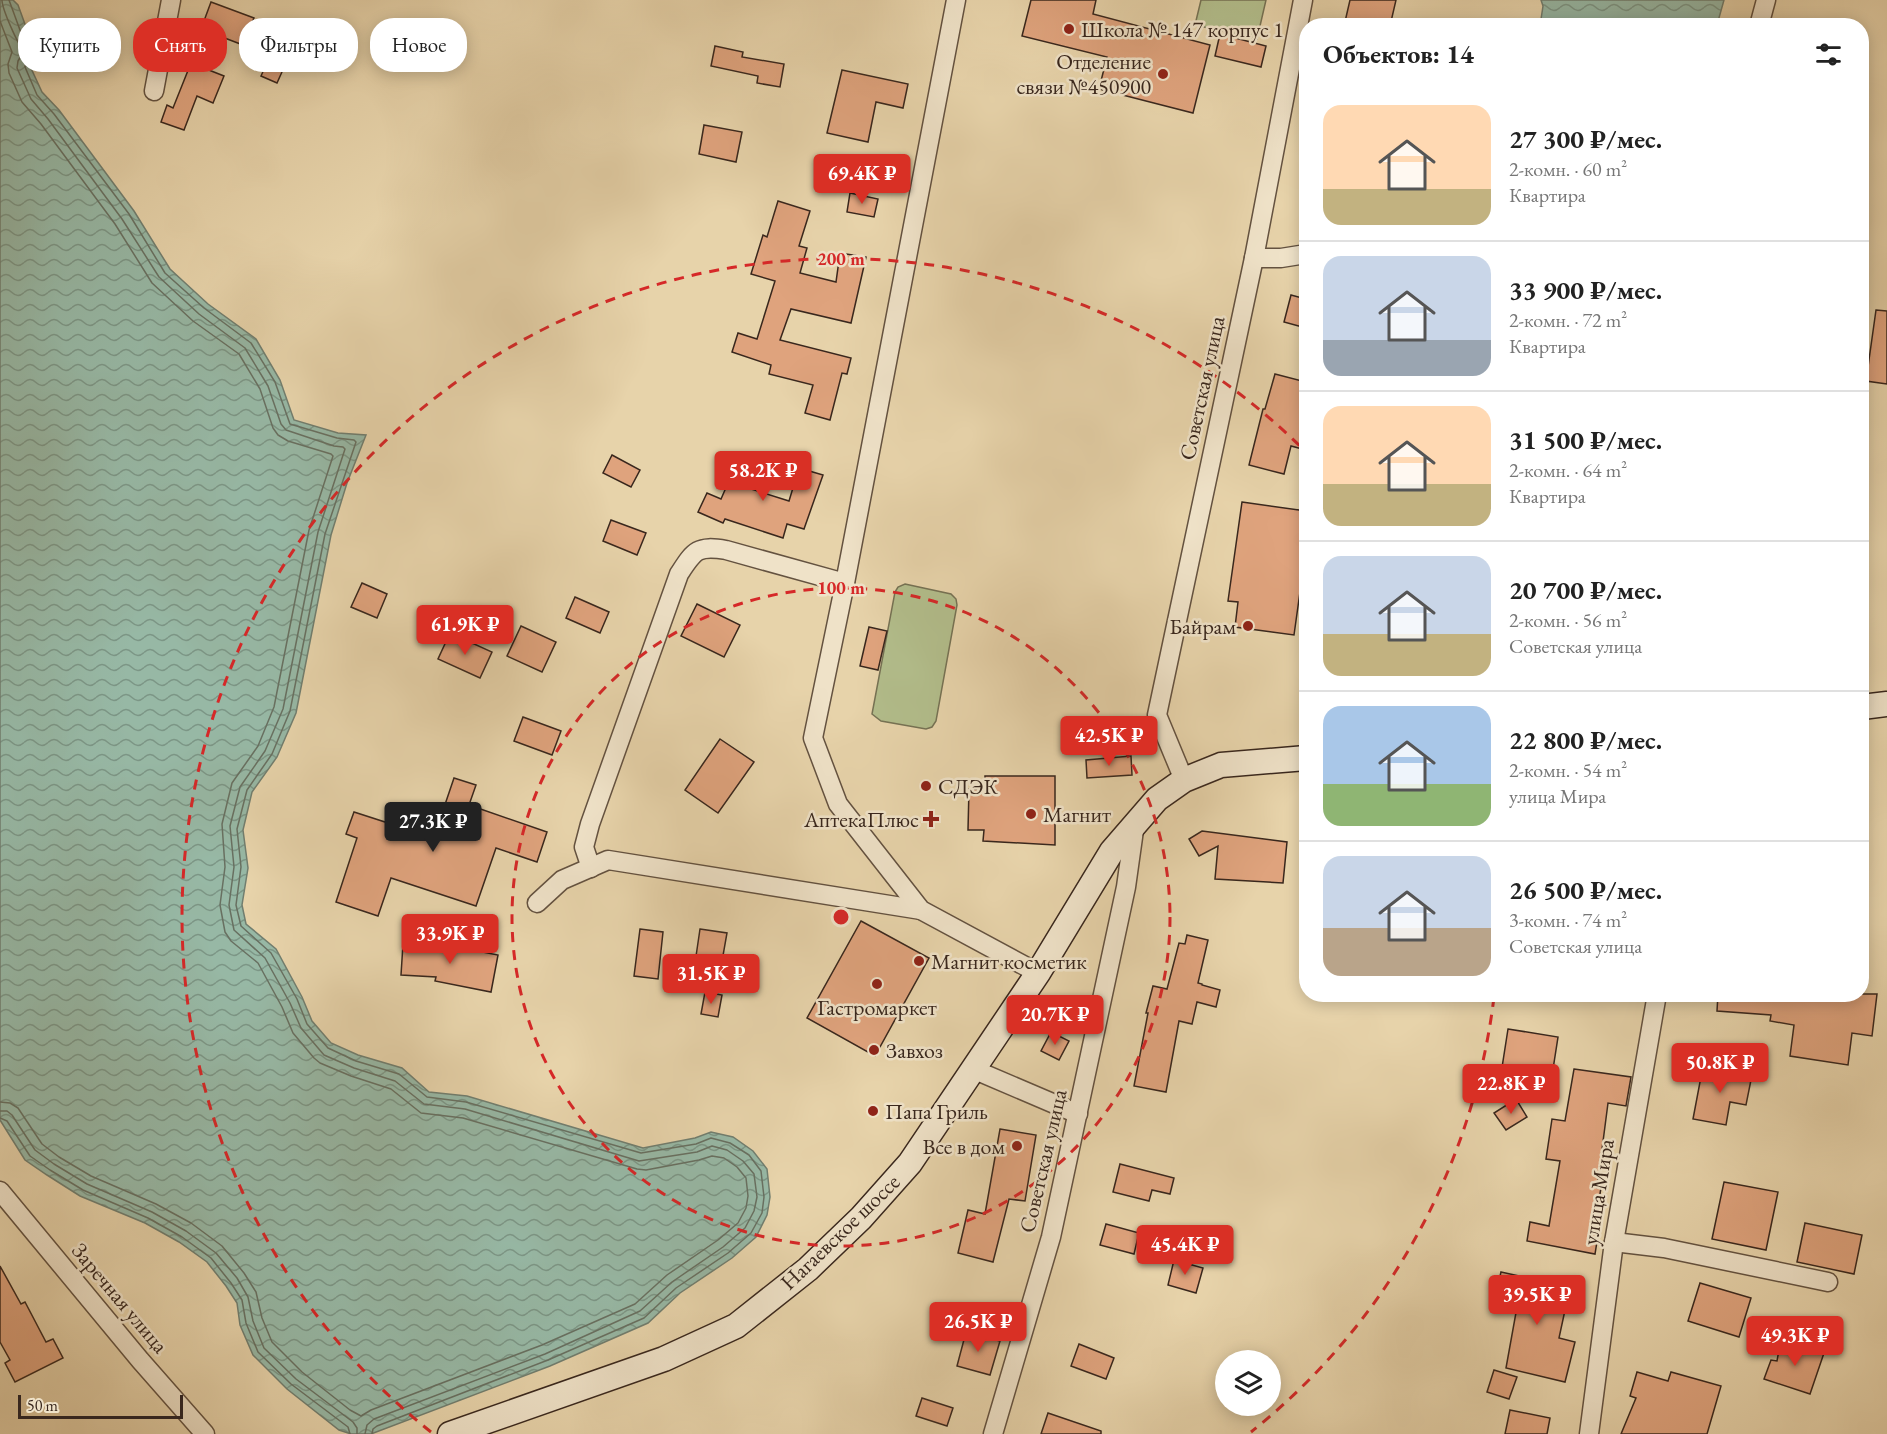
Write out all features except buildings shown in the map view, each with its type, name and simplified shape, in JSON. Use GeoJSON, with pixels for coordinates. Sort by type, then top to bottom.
{"type":"FeatureCollection","features":[{"type":"Feature","properties":{"kind":"street"},"geometry":{"type":"LineString","coordinates":[[154,91],[171,0]]}},
{"type":"Feature","properties":{"kind":"street"},"geometry":{"type":"LineString","coordinates":[[921,910],[838,804],[813,738],[845,583],[956,0]]}},
{"type":"Feature","properties":{"kind":"street","name":"Советская улица"},"geometry":{"type":"LineString","coordinates":[[1300,18],[1303,0]]}},
{"type":"Feature","properties":{"kind":"street"},"geometry":{"type":"LineString","coordinates":[[1761,18],[1766,0]]}},
{"type":"Feature","properties":{"kind":"street","name":"Советская улица"},"geometry":{"type":"LineString","coordinates":[[1184,780],[1157,715],[1254,258],[1299,21]]}},
{"type":"Feature","properties":{"kind":"street"},"geometry":{"type":"LineString","coordinates":[[1254,258],[1299,255]]}},
{"type":"Feature","properties":{"kind":"street"},"geometry":{"type":"LineString","coordinates":[[591,868],[584,847],[590,824],[679,574],[692,554],[709,547],[726,550],[845,583]]}},
{"type":"Feature","properties":{"kind":"street"},"geometry":{"type":"LineString","coordinates":[[1869,706],[1887,704]]}},
{"type":"Feature","properties":{"kind":"street","name":"Нагаевское шоссе"},"geometry":{"type":"LineString","coordinates":[[450,1434],[664,1359],[736,1326],[808,1269],[861,1218],[910,1163],[975,1070],[1038,973],[1112,851],[1157,799],[1184,780],[1221,765],[1299,759]]}},
{"type":"Feature","properties":{"kind":"street","name":"Советская улица"},"geometry":{"type":"LineString","coordinates":[[993,1434],[1051,1238],[1126,887],[1135,823]]}},
{"type":"Feature","properties":{"kind":"street"},"geometry":{"type":"LineString","coordinates":[[537,903],[562,880],[608,861],[921,910],[1038,973]]}},
{"type":"Feature","properties":{"kind":"street","name":"улица Мира"},"geometry":{"type":"LineString","coordinates":[[1589,1434],[1614,1242],[1656,1002]]}},
{"type":"Feature","properties":{"kind":"street"},"geometry":{"type":"LineString","coordinates":[[975,1070],[1078,1114]]}},
{"type":"Feature","properties":{"kind":"street","name":"Заречная улица"},"geometry":{"type":"LineString","coordinates":[[0,1191],[140,1360],[205,1434]]}},
{"type":"Feature","properties":{"kind":"street"},"geometry":{"type":"LineString","coordinates":[[1614,1242],[1664,1248],[1828,1282]]}},
{"type":"Feature","properties":{"kind":"green space"},"geometry":{"type":"Polygon","coordinates":[[[1201,0],[1266,0],[1257,39],[1195,25],[1201,0]]]}},
{"type":"Feature","properties":{"kind":"green space"},"geometry":{"type":"Polygon","coordinates":[[[905,584],[951,594],[956,599],[957,605],[936,721],[932,727],[926,729],[881,721],[872,714],[895,592],[898,587],[905,584]]]}},
{"type":"Feature","properties":{"kind":"water"},"geometry":{"type":"Polygon","coordinates":[[[0,0],[13,0],[18,5],[23,18],[18,18],[18,72],[33,72],[42,92],[59,110],[134,211],[170,269],[208,304],[256,339],[280,380],[294,420],[338,433],[366,435],[347,483],[331,535],[296,713],[277,757],[252,792],[243,830],[248,868],[242,905],[246,924],[276,949],[312,1021],[331,1043],[358,1055],[402,1068],[429,1092],[467,1096],[643,1148],[695,1138],[711,1132],[733,1137],[753,1151],[767,1169],[770,1197],[767,1215],[756,1237],[732,1258],[680,1293],[648,1323],[550,1366],[371,1434],[351,1434],[339,1430],[287,1389],[253,1355],[240,1325],[237,1303],[207,1262],[179,1242],[145,1223],[80,1196],[25,1160],[0,1120],[0,0]]]}},
{"type":"Feature","properties":{"kind":"water"},"geometry":{"type":"Polygon","coordinates":[[[1541,0],[1724,0],[1719,18],[1541,18],[1543,6],[1541,0]]]}},
{"type":"Feature","properties":{"kind":"place","name":"Школа № 147 корпус 1"},"geometry":{"type":"Point","coordinates":[1069,29]}},
{"type":"Feature","properties":{"kind":"place","name":"Отделение связи №450900"},"geometry":{"type":"Point","coordinates":[1163,74]}},
{"type":"Feature","properties":{"kind":"place","name":"Байрам"},"geometry":{"type":"Point","coordinates":[1248,626]}},
{"type":"Feature","properties":{"kind":"place","name":"СДЭК"},"geometry":{"type":"Point","coordinates":[926,786]}},
{"type":"Feature","properties":{"kind":"place","name":"Магнит"},"geometry":{"type":"Point","coordinates":[1031,814]}},
{"type":"Feature","properties":{"kind":"place","name":"АптекаПлюс"},"geometry":{"type":"Point","coordinates":[931,819]}},
{"type":"Feature","properties":{"kind":"place","name":"Магнит косметик"},"geometry":{"type":"Point","coordinates":[919,961]}},
{"type":"Feature","properties":{"kind":"place","name":"Гастромаркет"},"geometry":{"type":"Point","coordinates":[877,984]}},
{"type":"Feature","properties":{"kind":"place","name":"Завхоз"},"geometry":{"type":"Point","coordinates":[874,1050]}},
{"type":"Feature","properties":{"kind":"place","name":"Папа Гриль"},"geometry":{"type":"Point","coordinates":[873,1111]}},
{"type":"Feature","properties":{"kind":"place","name":"Все в дом"},"geometry":{"type":"Point","coordinates":[1017,1146]}}]}
